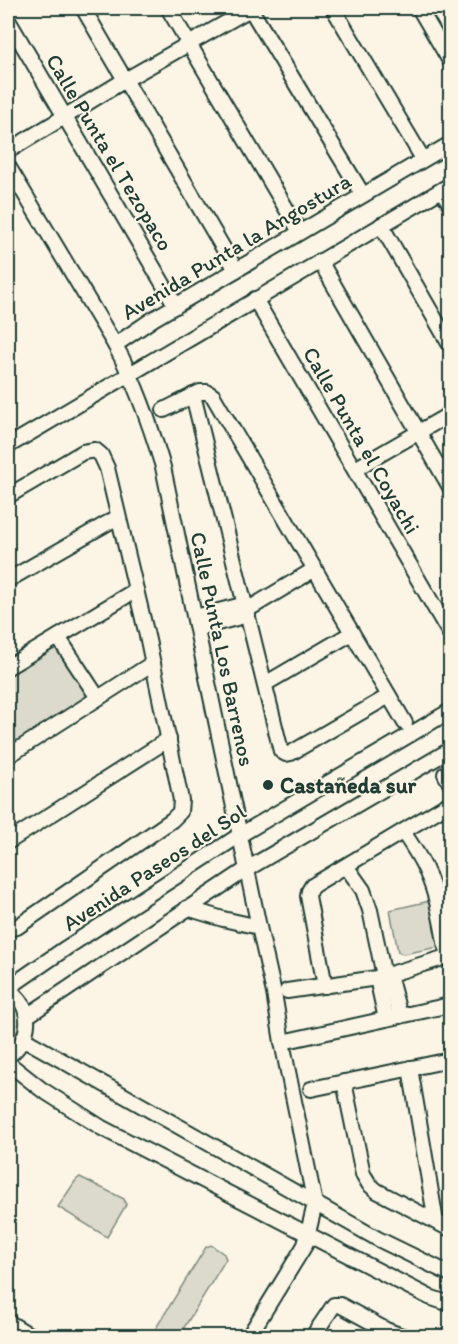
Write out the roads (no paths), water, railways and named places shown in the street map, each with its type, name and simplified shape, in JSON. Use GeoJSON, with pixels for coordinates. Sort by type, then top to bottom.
{"type":"FeatureCollection","features":[{"type":"Feature","properties":{"kind":"street"},"geometry":{"type":"LineString","coordinates":[[83,8],[236,270]]}},
{"type":"Feature","properties":{"kind":"street"},"geometry":{"type":"LineString","coordinates":[[168,8],[300,232]]}},
{"type":"Feature","properties":{"kind":"street"},"geometry":{"type":"LineString","coordinates":[[8,151],[125,80],[251,8],[363,195]]}},
{"type":"Feature","properties":{"kind":"street"},"geometry":{"type":"LineString","coordinates":[[333,8],[423,159]]}},
{"type":"Feature","properties":{"kind":"street"},"geometry":{"type":"LineString","coordinates":[[418,8],[450,61]]}},
{"type":"Feature","properties":{"kind":"street","name":"Calle Punta el Tezopaco"},"geometry":{"type":"LineString","coordinates":[[8,20],[176,306]]}},
{"type":"Feature","properties":{"kind":"street","name":"Avenida Punta la Angostura"},"geometry":{"type":"LineString","coordinates":[[130,374],[115,345],[236,270],[450,144]]}},
{"type":"Feature","properties":{"kind":"street"},"geometry":{"type":"LineString","coordinates":[[8,166],[115,345]]}},
{"type":"Feature","properties":{"kind":"street"},"geometry":{"type":"LineString","coordinates":[[8,446],[446,187],[450,204]]}},
{"type":"Feature","properties":{"kind":"street"},"geometry":{"type":"LineString","coordinates":[[381,225],[450,345]]}},
{"type":"Feature","properties":{"kind":"street"},"geometry":{"type":"LineString","coordinates":[[320,261],[450,487]]}},
{"type":"Feature","properties":{"kind":"street","name":"Calle Punta el Coyachi"},"geometry":{"type":"LineString","coordinates":[[255,299],[450,634]]}},
{"type":"Feature","properties":{"kind":"street","name":"Calle Punta Los Barrenos"},"geometry":{"type":"LineString","coordinates":[[130,374],[152,430],[163,466],[274,993],[315,1204]]}},
{"type":"Feature","properties":{"kind":"street"},"geometry":{"type":"LineString","coordinates":[[164,410],[200,392],[207,392],[213,396],[405,723]]}},
{"type":"Feature","properties":{"kind":"street"},"geometry":{"type":"LineString","coordinates":[[193,395],[281,751],[286,754],[291,753],[389,696]]}},
{"type":"Feature","properties":{"kind":"street"},"geometry":{"type":"LineString","coordinates":[[355,469],[450,414]]}},
{"type":"Feature","properties":{"kind":"street"},"geometry":{"type":"LineString","coordinates":[[8,496],[83,452],[95,450],[101,455],[107,468],[153,663],[181,800],[180,812],[172,820],[17,927],[8,929]]}},
{"type":"Feature","properties":{"kind":"street"},"geometry":{"type":"LineString","coordinates":[[8,580],[118,517]]}},
{"type":"Feature","properties":{"kind":"street"},"geometry":{"type":"LineString","coordinates":[[196,622],[247,610],[315,569]]}},
{"type":"Feature","properties":{"kind":"street"},"geometry":{"type":"LineString","coordinates":[[8,667],[136,590]]}},
{"type":"Feature","properties":{"kind":"street"},"geometry":{"type":"LineString","coordinates":[[266,684],[352,633]]}},
{"type":"Feature","properties":{"kind":"street"},"geometry":{"type":"LineString","coordinates":[[58,636],[98,698]]}},
{"type":"Feature","properties":{"kind":"street"},"geometry":{"type":"LineString","coordinates":[[8,756],[153,663]]}},
{"type":"Feature","properties":{"kind":"street","name":"Avenida Paseos del Sol"},"geometry":{"type":"LineString","coordinates":[[8,989],[124,910],[240,836],[450,711]]}},
{"type":"Feature","properties":{"kind":"street"},"geometry":{"type":"LineString","coordinates":[[8,842],[169,739]]}},
{"type":"Feature","properties":{"kind":"street"},"geometry":{"type":"LineString","coordinates":[[27,1016],[247,868],[450,750]]}},
{"type":"Feature","properties":{"kind":"street"},"geometry":{"type":"LineString","coordinates":[[325,986],[308,896],[312,886],[450,803]]}},
{"type":"Feature","properties":{"kind":"street"},"geometry":{"type":"LineString","coordinates":[[287,992],[383,976],[449,957],[435,895],[419,856],[403,832]]}},
{"type":"Feature","properties":{"kind":"street"},"geometry":{"type":"LineString","coordinates":[[346,866],[363,890],[370,910],[393,1018]]}},
{"type":"Feature","properties":{"kind":"street"},"geometry":{"type":"LineString","coordinates":[[187,909],[259,927]]}},
{"type":"Feature","properties":{"kind":"street"},"geometry":{"type":"LineString","coordinates":[[8,989],[18,997],[27,1016],[24,1039],[8,1056]]}},
{"type":"Feature","properties":{"kind":"street"},"geometry":{"type":"LineString","coordinates":[[282,1042],[450,1005]]}},
{"type":"Feature","properties":{"kind":"street"},"geometry":{"type":"LineString","coordinates":[[24,1039],[378,1239],[449,1270]]}},
{"type":"Feature","properties":{"kind":"street"},"geometry":{"type":"LineString","coordinates":[[311,1089],[450,1060]]}},
{"type":"Feature","properties":{"kind":"street"},"geometry":{"type":"LineString","coordinates":[[8,1064],[41,1089],[102,1128],[429,1297],[450,1304]]}},
{"type":"Feature","properties":{"kind":"street"},"geometry":{"type":"LineString","coordinates":[[410,1068],[436,1222]]}},
{"type":"Feature","properties":{"kind":"street"},"geometry":{"type":"LineString","coordinates":[[344,1082],[363,1174],[369,1184],[377,1191],[450,1229]]}},
{"type":"Feature","properties":{"kind":"street"},"geometry":{"type":"LineString","coordinates":[[249,1336],[305,1245],[315,1204]]}},
{"type":"Feature","properties":{"kind":"street"},"geometry":{"type":"LineString","coordinates":[[313,1336],[334,1305],[340,1305],[401,1336]]}},
{"type":"Feature","properties":{"kind":"street"},"geometry":{"type":"LineString","coordinates":[[8,1322],[32,1336]]}},
{"type":"Feature","properties":{"kind":"place","name":"Castañeda sur"},"geometry":{"type":"Point","coordinates":[268,785]}}]}
